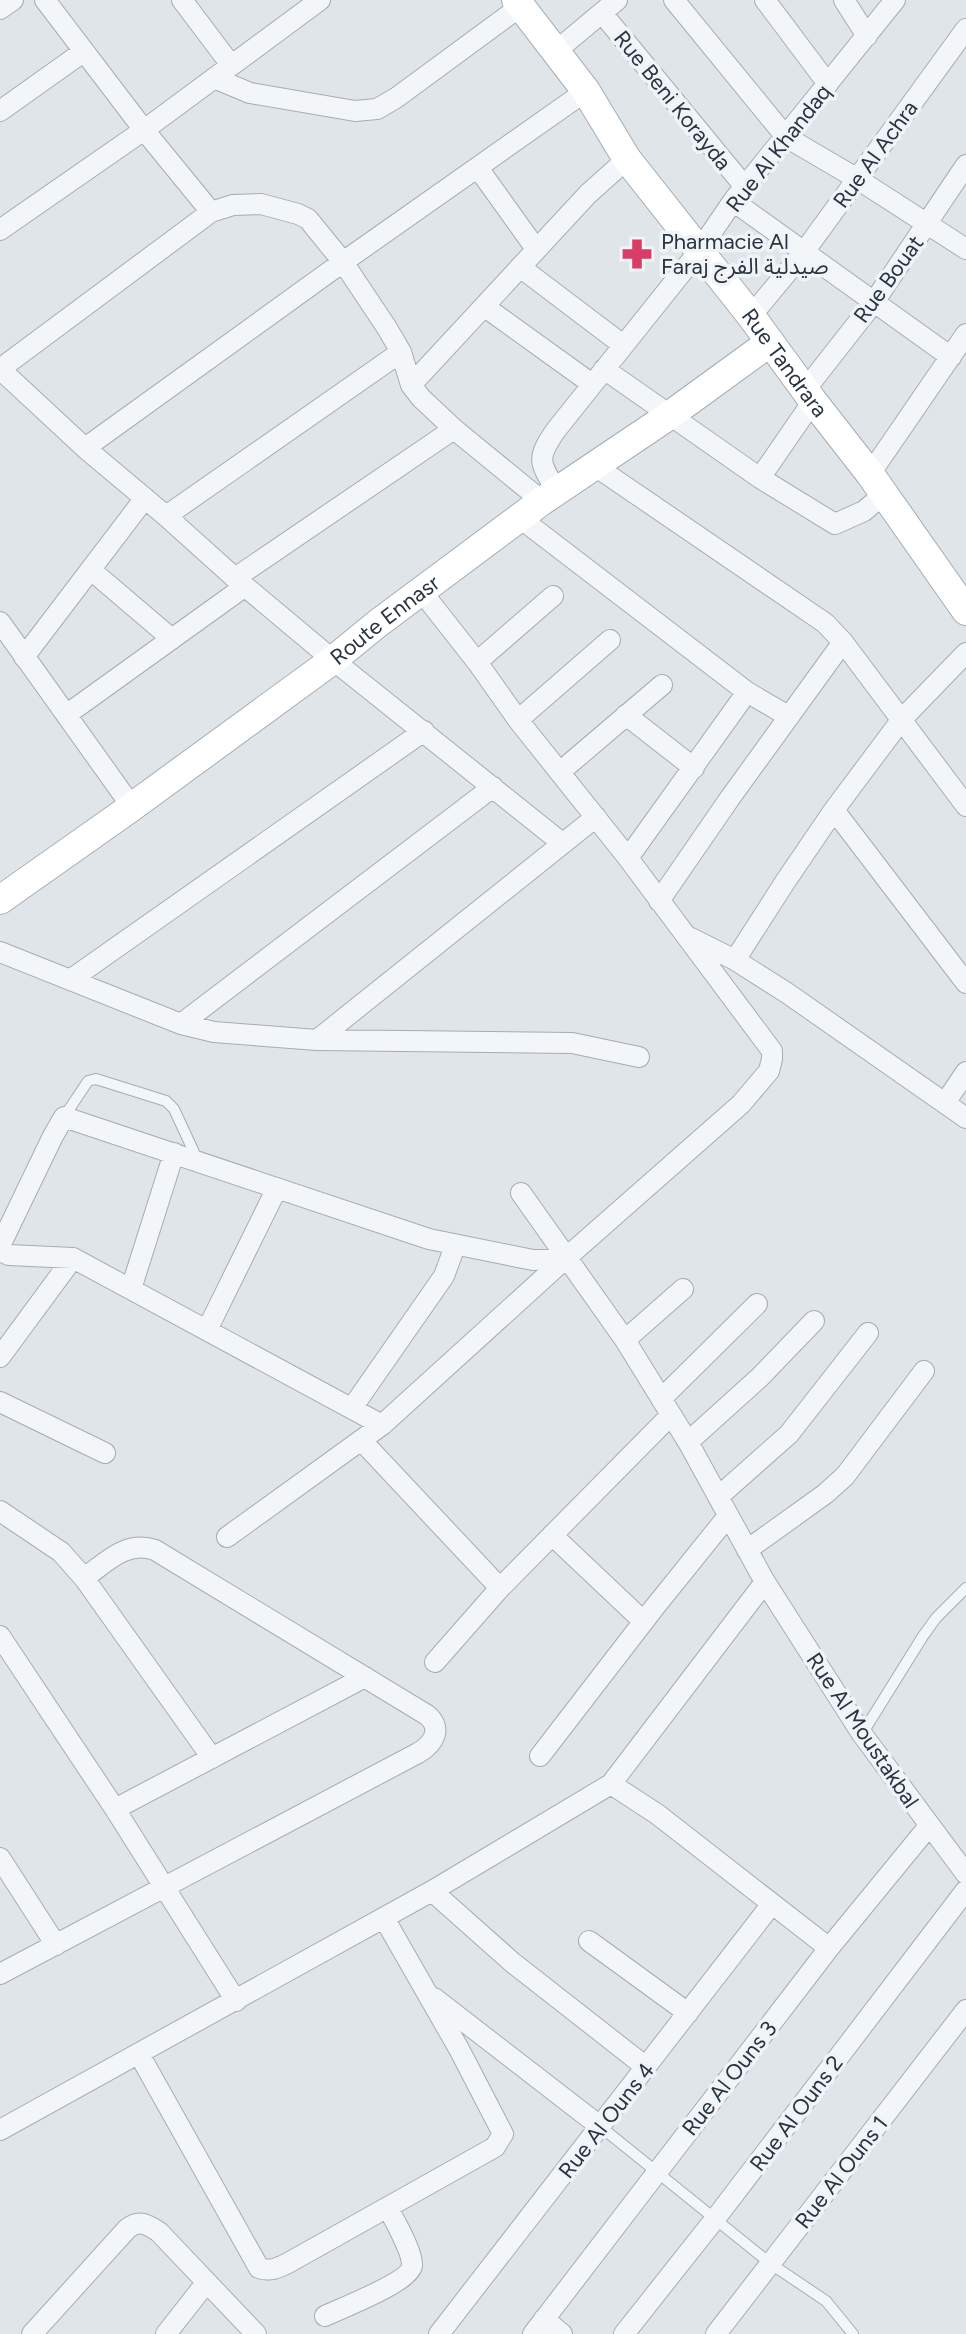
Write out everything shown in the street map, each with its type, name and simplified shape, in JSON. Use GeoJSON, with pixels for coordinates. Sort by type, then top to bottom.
{"type":"FeatureCollection","features":[{"type":"Feature","properties":{"kind":"main road","name":"Rue Tandrara"},"geometry":{"type":"LineString","coordinates":[[519,3],[586,91],[627,159],[751,316],[877,484],[966,611]]}},
{"type":"Feature","properties":{"kind":"main road","name":"Route Ennasr"},"geometry":{"type":"LineString","coordinates":[[0,900],[333,660],[549,496],[670,415],[769,343]]}},
{"type":"Feature","properties":{"kind":"street"},"geometry":{"type":"LineString","coordinates":[[0,9],[13,0]]}},
{"type":"Feature","properties":{"kind":"street"},"geometry":{"type":"LineString","coordinates":[[45,0],[211,212]]}},
{"type":"Feature","properties":{"kind":"street"},"geometry":{"type":"LineString","coordinates":[[182,0],[231,65]]}},
{"type":"Feature","properties":{"kind":"street"},"geometry":{"type":"LineString","coordinates":[[0,230],[144,130],[320,0]]}},
{"type":"Feature","properties":{"kind":"street"},"geometry":{"type":"LineString","coordinates":[[674,0],[786,137],[966,249]]}},
{"type":"Feature","properties":{"kind":"street"},"geometry":{"type":"LineString","coordinates":[[765,0],[828,84]]}},
{"type":"Feature","properties":{"kind":"street"},"geometry":{"type":"LineString","coordinates":[[844,0],[867,36]]}},
{"type":"Feature","properties":{"kind":"street","name":"Rue Al Khandaq"},"geometry":{"type":"LineString","coordinates":[[549,496],[541,453],[556,430],[895,0]]}},
{"type":"Feature","properties":{"kind":"street"},"geometry":{"type":"LineString","coordinates":[[214,78],[250,93],[306,104],[355,111],[377,109],[396,98],[519,3]]}},
{"type":"Feature","properties":{"kind":"street"},"geometry":{"type":"LineString","coordinates":[[556,51],[609,6]]}},
{"type":"Feature","properties":{"kind":"street","name":"Rue Beni Korayda"},"geometry":{"type":"LineString","coordinates":[[609,6],[739,194],[804,252],[951,357]]}},
{"type":"Feature","properties":{"kind":"street","name":"Rue Al Achra"},"geometry":{"type":"LineString","coordinates":[[751,316],[804,252],[966,29]]}},
{"type":"Feature","properties":{"kind":"street"},"geometry":{"type":"LineString","coordinates":[[0,111],[83,52]]}},
{"type":"Feature","properties":{"kind":"street"},"geometry":{"type":"LineString","coordinates":[[85,448],[586,91]]}},
{"type":"Feature","properties":{"kind":"street"},"geometry":{"type":"LineString","coordinates":[[411,385],[588,194],[627,159]]}},
{"type":"Feature","properties":{"kind":"street","name":"Rue Bouat"},"geometry":{"type":"LineString","coordinates":[[760,478],[809,396],[966,165]]}},
{"type":"Feature","properties":{"kind":"street"},"geometry":{"type":"LineString","coordinates":[[478,168],[536,249]]}},
{"type":"Feature","properties":{"kind":"street"},"geometry":{"type":"LineString","coordinates":[[549,496],[454,429],[421,398],[411,385],[401,352],[343,262],[308,219],[261,204],[233,205],[211,212],[0,369],[240,583],[562,843]]}},
{"type":"Feature","properties":{"kind":"street"},"geometry":{"type":"LineString","coordinates":[[520,267],[623,345]]}},
{"type":"Feature","properties":{"kind":"street"},"geometry":{"type":"LineString","coordinates":[[485,307],[598,376],[670,415],[760,478],[835,524],[864,511],[966,334]]}},
{"type":"Feature","properties":{"kind":"street"},"geometry":{"type":"LineString","coordinates":[[166,516],[401,352]]}},
{"type":"Feature","properties":{"kind":"street"},"geometry":{"type":"LineString","coordinates":[[66,715],[172,639],[240,583],[454,429]]}},
{"type":"Feature","properties":{"kind":"street"},"geometry":{"type":"LineString","coordinates":[[595,466],[825,623],[843,642],[966,806]]}},
{"type":"Feature","properties":{"kind":"street"},"geometry":{"type":"LineString","coordinates":[[24,657],[145,498]]}},
{"type":"Feature","properties":{"kind":"street"},"geometry":{"type":"LineString","coordinates":[[520,518],[747,692],[788,716]]}},
{"type":"Feature","properties":{"kind":"street"},"geometry":{"type":"LineString","coordinates":[[91,570],[172,639]]}},
{"type":"Feature","properties":{"kind":"street"},"geometry":{"type":"LineString","coordinates":[[227,1537],[382,1425],[741,1104],[769,1071],[772,1059],[772,1051],[688,937],[422,592]]}},
{"type":"Feature","properties":{"kind":"street"},"geometry":{"type":"LineString","coordinates":[[477,662],[553,596]]}},
{"type":"Feature","properties":{"kind":"street"},"geometry":{"type":"LineString","coordinates":[[0,622],[132,807]]}},
{"type":"Feature","properties":{"kind":"street"},"geometry":{"type":"LineString","coordinates":[[518,720],[610,640]]}},
{"type":"Feature","properties":{"kind":"street"},"geometry":{"type":"LineString","coordinates":[[659,901],[843,642]]}},
{"type":"Feature","properties":{"kind":"street"},"geometry":{"type":"LineString","coordinates":[[735,960],[834,810],[902,719],[966,653]]}},
{"type":"Feature","properties":{"kind":"street"},"geometry":{"type":"LineString","coordinates":[[561,771],[662,685]]}},
{"type":"Feature","properties":{"kind":"street"},"geometry":{"type":"LineString","coordinates":[[628,858],[747,692]]}},
{"type":"Feature","properties":{"kind":"street"},"geometry":{"type":"LineString","coordinates":[[626,715],[694,768]]}},
{"type":"Feature","properties":{"kind":"street"},"geometry":{"type":"LineString","coordinates":[[70,980],[424,731]]}},
{"type":"Feature","properties":{"kind":"street"},"geometry":{"type":"LineString","coordinates":[[181,1024],[493,787]]}},
{"type":"Feature","properties":{"kind":"street"},"geometry":{"type":"LineString","coordinates":[[834,810],[966,983]]}},
{"type":"Feature","properties":{"kind":"street"},"geometry":{"type":"LineString","coordinates":[[317,1040],[596,817]]}},
{"type":"Feature","properties":{"kind":"street"},"geometry":{"type":"LineString","coordinates":[[688,937],[735,960],[966,1118]]}},
{"type":"Feature","properties":{"kind":"street"},"geometry":{"type":"LineString","coordinates":[[0,952],[181,1024],[214,1032],[317,1040],[572,1043],[639,1057]]}},
{"type":"Feature","properties":{"kind":"street"},"geometry":{"type":"LineString","coordinates":[[945,1103],[966,1072]]}},
{"type":"Feature","properties":{"kind":"street"},"geometry":{"type":"LineString","coordinates":[[382,1425],[73,1258],[9,1255],[0,1248],[64,1117],[429,1239],[533,1260],[566,1258]]}},
{"type":"Feature","properties":{"kind":"street"},"geometry":{"type":"LineString","coordinates":[[131,1289],[174,1153]]}},
{"type":"Feature","properties":{"kind":"street"},"geometry":{"type":"LineString","coordinates":[[207,1330],[277,1188]]}},
{"type":"Feature","properties":{"kind":"street","name":"Rue Al Moustakbal"},"geometry":{"type":"LineString","coordinates":[[521,1193],[625,1340],[688,1442],[765,1582],[862,1734],[929,1826],[963,1859]]}},
{"type":"Feature","properties":{"kind":"street"},"geometry":{"type":"LineString","coordinates":[[352,1408],[444,1276],[455,1246]]}},
{"type":"Feature","properties":{"kind":"street"},"geometry":{"type":"LineString","coordinates":[[0,1357],[73,1258]]}},
{"type":"Feature","properties":{"kind":"street"},"geometry":{"type":"LineString","coordinates":[[625,1340],[683,1289]]}},
{"type":"Feature","properties":{"kind":"street"},"geometry":{"type":"LineString","coordinates":[[435,1662],[757,1304]]}},
{"type":"Feature","properties":{"kind":"street"},"geometry":{"type":"LineString","coordinates":[[688,1442],[759,1378],[814,1321]]}},
{"type":"Feature","properties":{"kind":"street"},"geometry":{"type":"LineString","coordinates":[[718,1497],[789,1434],[868,1333]]}},
{"type":"Feature","properties":{"kind":"street"},"geometry":{"type":"LineString","coordinates":[[747,1550],[845,1476],[924,1371]]}},
{"type":"Feature","properties":{"kind":"street"},"geometry":{"type":"LineString","coordinates":[[0,1402],[105,1453]]}},
{"type":"Feature","properties":{"kind":"street"},"geometry":{"type":"LineString","coordinates":[[361,1440],[500,1588]]}},
{"type":"Feature","properties":{"kind":"street"},"geometry":{"type":"LineString","coordinates":[[0,1511],[61,1552],[84,1578],[212,1758]]}},
{"type":"Feature","properties":{"kind":"street"},"geometry":{"type":"LineString","coordinates":[[540,1756],[728,1516]]}},
{"type":"Feature","properties":{"kind":"street"},"geometry":{"type":"LineString","coordinates":[[552,1535],[643,1621]]}},
{"type":"Feature","properties":{"kind":"street"},"geometry":{"type":"LineString","coordinates":[[0,1974],[429,1747],[435,1733],[432,1719],[155,1550],[134,1546],[84,1578]]}},
{"type":"Feature","properties":{"kind":"street"},"geometry":{"type":"LineString","coordinates":[[0,2130],[432,1891],[611,1784],[765,1582]]}},
{"type":"Feature","properties":{"kind":"street"},"geometry":{"type":"LineString","coordinates":[[0,1636],[8,1665],[115,1809],[236,2001]]}},
{"type":"Feature","properties":{"kind":"street"},"geometry":{"type":"LineString","coordinates":[[115,1809],[365,1677]]}},
{"type":"Feature","properties":{"kind":"street"},"geometry":{"type":"LineString","coordinates":[[611,1784],[657,1814],[829,1948]]}},
{"type":"Feature","properties":{"kind":"street","name":"Rue Al Ouns 3"},"geometry":{"type":"LineString","coordinates":[[539,2327],[829,1948],[929,1826]]}},
{"type":"Feature","properties":{"kind":"street"},"geometry":{"type":"LineString","coordinates":[[0,1858],[56,1945]]}},
{"type":"Feature","properties":{"kind":"street","name":"Rue Al Ouns 2"},"geometry":{"type":"LineString","coordinates":[[624,2334],[966,1890]]}},
{"type":"Feature","properties":{"kind":"street"},"geometry":{"type":"LineString","coordinates":[[432,1891],[513,1963],[646,2067]]}},
{"type":"Feature","properties":{"kind":"street","name":"Rue Al Ouns 4"},"geometry":{"type":"LineString","coordinates":[[439,2334],[771,1905]]}},
{"type":"Feature","properties":{"kind":"street"},"geometry":{"type":"LineString","coordinates":[[139,2054],[259,2268],[267,2271],[276,2269],[388,2207],[495,2147],[503,2134],[384,1918]]}},
{"type":"Feature","properties":{"kind":"street"},"geometry":{"type":"LineString","coordinates":[[589,1941],[688,2013]]}},
{"type":"Feature","properties":{"kind":"street"},"geometry":{"type":"LineString","coordinates":[[427,1993],[601,2127]]}},
{"type":"Feature","properties":{"kind":"street","name":"Rue Al Ouns 1"},"geometry":{"type":"LineString","coordinates":[[716,2334],[966,2010]]}},
{"type":"Feature","properties":{"kind":"street"},"geometry":{"type":"LineString","coordinates":[[0,2112],[22,2117]]}},
{"type":"Feature","properties":{"kind":"street"},"geometry":{"type":"LineString","coordinates":[[325,2316],[408,2274],[412,2268],[408,2250],[388,2207]]}},
{"type":"Feature","properties":{"kind":"street"},"geometry":{"type":"LineString","coordinates":[[32,2334],[134,2223],[149,2225],[159,2232],[256,2334]]}},
{"type":"Feature","properties":{"kind":"street"},"geometry":{"type":"LineString","coordinates":[[166,2334],[206,2283]]}},
{"type":"Feature","properties":{"kind":"street"},"geometry":{"type":"LineString","coordinates":[[539,2327],[562,2334]]}},
{"type":"Feature","properties":{"kind":"lane"},"geometry":{"type":"LineString","coordinates":[[64,1117],[88,1081],[96,1079],[166,1101],[174,1109],[198,1161]]}},
{"type":"Feature","properties":{"kind":"lane"},"geometry":{"type":"LineString","coordinates":[[862,1734],[923,1636],[966,1588]]}},
{"type":"Feature","properties":{"kind":"lane"},"geometry":{"type":"LineString","coordinates":[[601,2127],[771,2264],[826,2301],[853,2334]]}},
{"type":"Feature","properties":{"kind":"place","name":"Pharmacie Al Faraj صيدلية الفرج"},"geometry":{"type":"Point","coordinates":[637,254]}}]}
